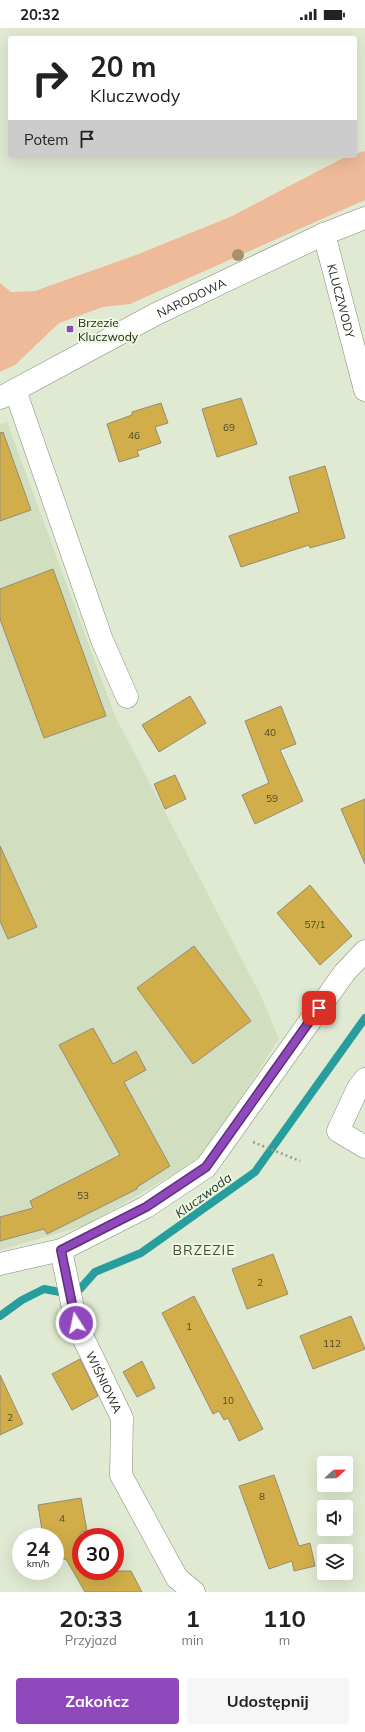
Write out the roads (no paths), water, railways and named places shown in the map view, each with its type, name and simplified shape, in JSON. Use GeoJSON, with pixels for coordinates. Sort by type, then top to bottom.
{"type":"FeatureCollection","features":[{"type":"Feature","properties":{"kind":"street","name":"NARODOWA"},"geometry":{"type":"LineString","coordinates":[[8,394],[156,314],[324,234],[365,218]]}},
{"type":"Feature","properties":{"kind":"street","name":"KLUCZWODY"},"geometry":{"type":"LineString","coordinates":[[324,234],[365,390]]}},
{"type":"Feature","properties":{"kind":"street"},"geometry":{"type":"LineString","coordinates":[[8,394],[102,640],[127,697]]}},
{"type":"Feature","properties":{"kind":"street"},"geometry":{"type":"LineString","coordinates":[[0,1264],[63,1260],[206,1167],[345,972],[365,951]]}},
{"type":"Feature","properties":{"kind":"street"},"geometry":{"type":"LineString","coordinates":[[365,1079],[358,1088],[338,1131],[365,1147]]}},
{"type":"Feature","properties":{"kind":"street","name":"WIŚNIOWA"},"geometry":{"type":"LineString","coordinates":[[63,1260],[76,1323],[122,1418],[121,1475],[177,1578],[194,1592]]}},
{"type":"Feature","properties":{"kind":"waterway","name":"Kluczwoda"},"geometry":{"type":"LineString","coordinates":[[0,1316],[22,1300],[44,1289],[60,1292],[80,1289],[95,1272],[141,1253],[255,1172],[365,1018]]}},
{"type":"Feature","properties":{"kind":"place","name":"Brzezie Kluczwody"},"geometry":{"type":"Point","coordinates":[70,329]}},
{"type":"Feature","properties":{"kind":"district","name":"BRZEZIE"},"geometry":{"type":"Point","coordinates":[204,1250]}}]}
